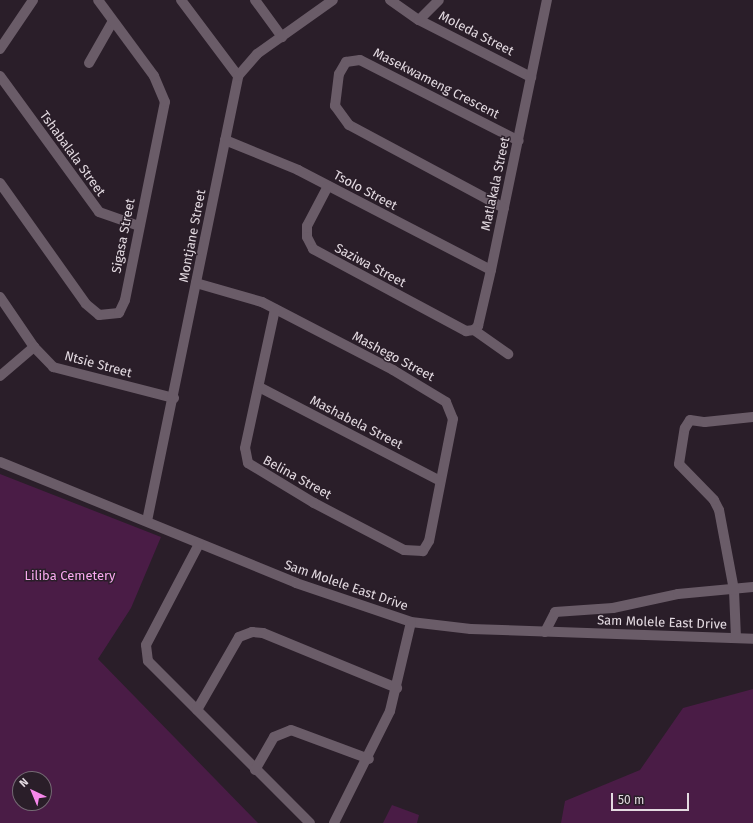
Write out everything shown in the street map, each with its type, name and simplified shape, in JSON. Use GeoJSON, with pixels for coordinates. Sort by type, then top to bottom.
{"type":"FeatureCollection","features":[{"type":"Feature","properties":{"kind":"street"},"geometry":{"type":"LineString","coordinates":[[0,49],[33,0]]}},
{"type":"Feature","properties":{"kind":"street","name":"Sigasa Street"},"geometry":{"type":"LineString","coordinates":[[0,183],[86,304],[99,315],[111,316],[119,313],[123,307],[166,102],[154,76],[98,0]]}},
{"type":"Feature","properties":{"kind":"street"},"geometry":{"type":"LineString","coordinates":[[181,0],[238,76],[258,54],[333,0]]}},
{"type":"Feature","properties":{"kind":"street"},"geometry":{"type":"LineString","coordinates":[[255,0],[282,37]]}},
{"type":"Feature","properties":{"kind":"street","name":"Moleda Street"},"geometry":{"type":"LineString","coordinates":[[390,0],[419,20],[531,77]]}},
{"type":"Feature","properties":{"kind":"street"},"geometry":{"type":"LineString","coordinates":[[419,20],[439,0]]}},
{"type":"Feature","properties":{"kind":"street","name":"Matlakala Street"},"geometry":{"type":"LineString","coordinates":[[476,328],[492,270],[547,0]]}},
{"type":"Feature","properties":{"kind":"street"},"geometry":{"type":"LineString","coordinates":[[89,62],[113,21]]}},
{"type":"Feature","properties":{"kind":"street","name":"Masekwameng Crescent"},"geometry":{"type":"LineString","coordinates":[[504,208],[349,126],[342,120],[335,106],[339,74],[346,62],[360,60],[518,141]]}},
{"type":"Feature","properties":{"kind":"street","name":"Tshabalala Street"},"geometry":{"type":"LineString","coordinates":[[0,76],[99,212],[139,226]]}},
{"type":"Feature","properties":{"kind":"street","name":"Montjane Street"},"geometry":{"type":"LineString","coordinates":[[147,521],[174,398],[238,76]]}},
{"type":"Feature","properties":{"kind":"street","name":"Tsolo Street"},"geometry":{"type":"LineString","coordinates":[[225,140],[278,161],[492,270]]}},
{"type":"Feature","properties":{"kind":"street","name":"Saziwa Street"},"geometry":{"type":"LineString","coordinates":[[328,186],[306,226],[307,237],[313,249],[466,331],[476,328]]}},
{"type":"Feature","properties":{"kind":"street","name":"Mashego Street"},"geometry":{"type":"LineString","coordinates":[[196,283],[248,296],[393,370],[446,402],[453,419],[440,481],[430,541]]}},
{"type":"Feature","properties":{"kind":"street","name":"Ntsie Street"},"geometry":{"type":"LineString","coordinates":[[0,297],[34,347],[60,370],[174,398]]}},
{"type":"Feature","properties":{"kind":"street","name":"Belina Street"},"geometry":{"type":"LineString","coordinates":[[275,309],[245,448],[245,457],[254,469],[404,550],[423,551],[430,541]]}},
{"type":"Feature","properties":{"kind":"street"},"geometry":{"type":"LineString","coordinates":[[476,328],[508,354]]}},
{"type":"Feature","properties":{"kind":"street"},"geometry":{"type":"LineString","coordinates":[[0,376],[34,347]]}},
{"type":"Feature","properties":{"kind":"street","name":"Mashabela Street"},"geometry":{"type":"LineString","coordinates":[[259,387],[440,481]]}},
{"type":"Feature","properties":{"kind":"street"},"geometry":{"type":"LineString","coordinates":[[736,638],[734,590],[719,510],[714,500],[679,464],[685,428],[690,420],[705,422],[753,417]]}},
{"type":"Feature","properties":{"kind":"street","name":"Sam Molele East Drive"},"geometry":{"type":"LineString","coordinates":[[0,462],[296,583],[411,622],[545,632],[753,639]]}},
{"type":"Feature","properties":{"kind":"street"},"geometry":{"type":"LineString","coordinates":[[199,544],[146,649],[148,661],[255,770],[310,823]]}},
{"type":"Feature","properties":{"kind":"street"},"geometry":{"type":"LineString","coordinates":[[545,632],[555,612],[613,608],[678,594],[734,590],[753,587]]}},
{"type":"Feature","properties":{"kind":"street"},"geometry":{"type":"LineString","coordinates":[[334,823],[369,759],[398,688],[411,622]]}},
{"type":"Feature","properties":{"kind":"street"},"geometry":{"type":"LineString","coordinates":[[197,710],[239,637],[252,632],[263,633],[398,688]]}},
{"type":"Feature","properties":{"kind":"street"},"geometry":{"type":"LineString","coordinates":[[255,770],[274,737],[291,730],[369,759]]}},
{"type":"Feature","properties":{"kind":"green space","name":"Liliba Cemetery"},"geometry":{"type":"Polygon","coordinates":[[[0,474],[161,537],[131,608],[98,659],[258,823],[0,823],[0,474]]]}},
{"type":"Feature","properties":{"kind":"green space"},"geometry":{"type":"Polygon","coordinates":[[[753,689],[753,823],[561,823],[565,801],[640,770],[683,708],[753,689]]]}},
{"type":"Feature","properties":{"kind":"green space"},"geometry":{"type":"Polygon","coordinates":[[[392,805],[419,815],[417,823],[383,823],[392,805]]]}}]}
